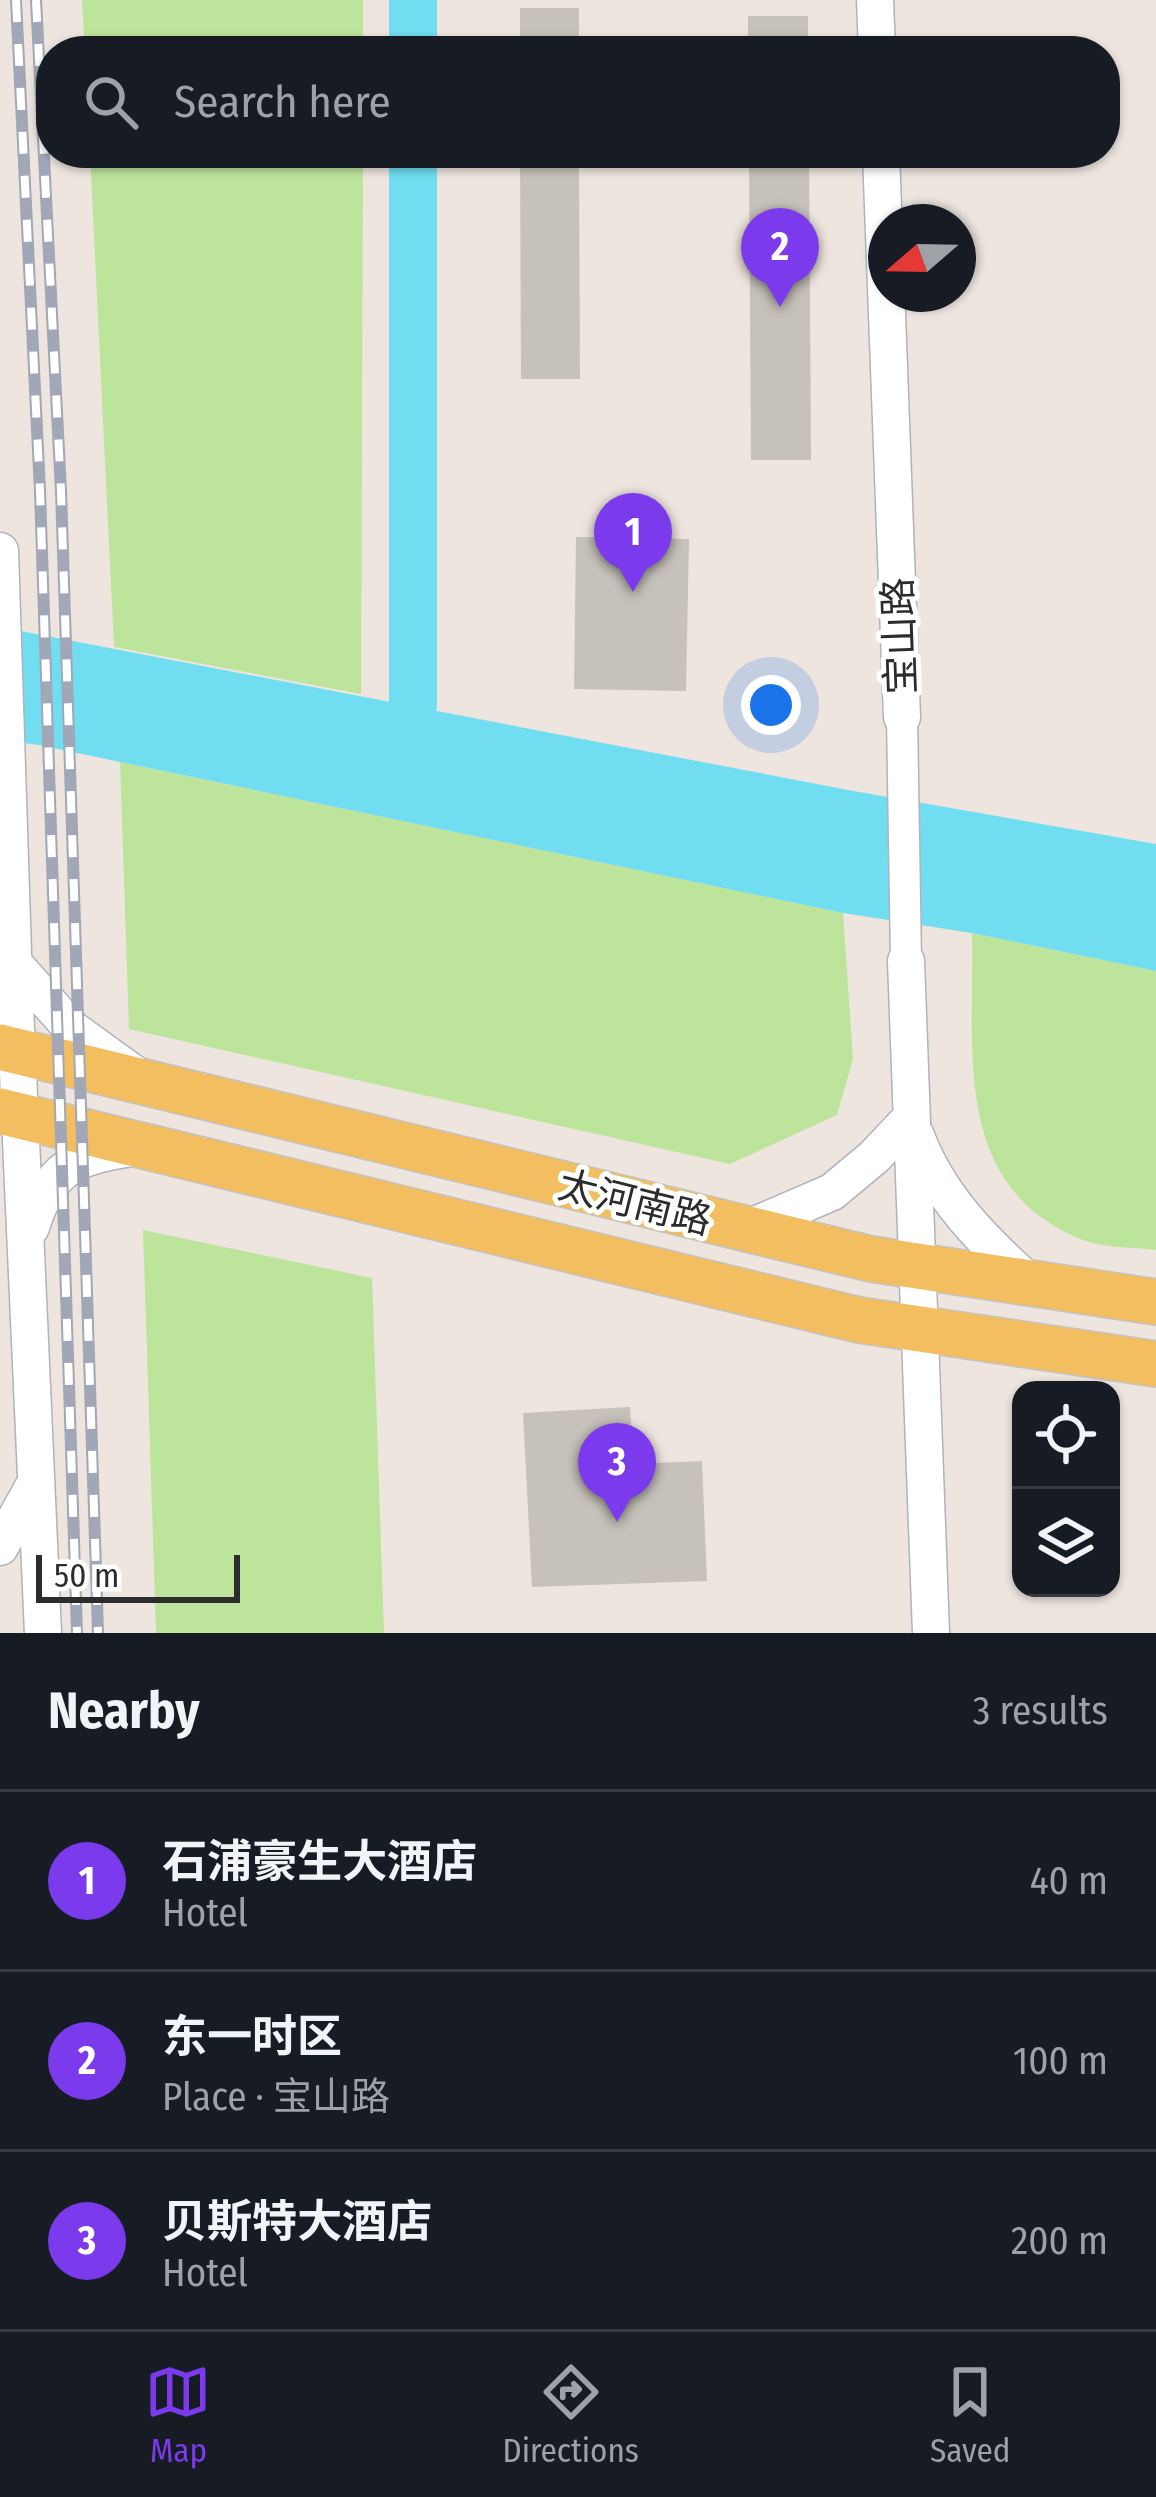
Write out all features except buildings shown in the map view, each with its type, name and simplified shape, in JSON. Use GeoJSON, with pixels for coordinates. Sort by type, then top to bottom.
{"type":"FeatureCollection","features":[{"type":"Feature","properties":{"kind":"main road","name":"太河南路"},"geometry":{"type":"LineString","coordinates":[[9,1050],[871,1259],[1156,1302]]}},
{"type":"Feature","properties":{"kind":"main road","name":"太河南路"},"geometry":{"type":"LineString","coordinates":[[10,1113],[860,1319],[1156,1364]]}},
{"type":"Feature","properties":{"kind":"street"},"geometry":{"type":"LineString","coordinates":[[875,0],[876,36]]}},
{"type":"Feature","properties":{"kind":"street","name":"宝山路"},"geometry":{"type":"LineString","coordinates":[[882,168],[902,717],[910,1119],[932,1633]]}},
{"type":"Feature","properties":{"kind":"street"},"geometry":{"type":"LineString","coordinates":[[0,551],[11,848],[10,1113],[27,1242],[43,1633]]}},
{"type":"Feature","properties":{"kind":"street"},"geometry":{"type":"LineString","coordinates":[[7,955],[72,1029],[135,1080]]}},
{"type":"Feature","properties":{"kind":"street"},"geometry":{"type":"LineString","coordinates":[[746,1228],[832,1192],[910,1119],[924,1159],[945,1192],[990,1247],[1030,1282]]}},
{"type":"Feature","properties":{"kind":"street"},"geometry":{"type":"LineString","coordinates":[[27,1242],[40,1198],[64,1170],[88,1154],[161,1150]]}},
{"type":"Feature","properties":{"kind":"street"},"geometry":{"type":"LineString","coordinates":[[0,1547],[37,1480]]}},
{"type":"Feature","properties":{"kind":"green space"},"geometry":{"type":"Polygon","coordinates":[[[82,0],[363,0],[363,36],[84,36],[82,0]]]}},
{"type":"Feature","properties":{"kind":"green space"},"geometry":{"type":"Polygon","coordinates":[[[91,168],[363,168],[361,694],[114,647],[91,168]]]}},
{"type":"Feature","properties":{"kind":"green space"},"geometry":{"type":"Polygon","coordinates":[[[120,762],[843,913],[853,1059],[837,1115],[730,1164],[129,1029],[120,762]]]}},
{"type":"Feature","properties":{"kind":"green space"},"geometry":{"type":"Polygon","coordinates":[[[972,933],[1156,971],[1156,1250],[1083,1240],[1040,1216],[1010,1186],[990,1150],[978,1110],[972,933]]]}},
{"type":"Feature","properties":{"kind":"green space"},"geometry":{"type":"Polygon","coordinates":[[[143,1230],[372,1278],[384,1633],[156,1633],[143,1230]]]}},
{"type":"Feature","properties":{"kind":"water"},"geometry":{"type":"Polygon","coordinates":[[[0,627],[848,790],[1156,844],[1156,971],[972,933],[843,913],[0,740],[0,627]]]}},
{"type":"Feature","properties":{"kind":"waterway"},"geometry":{"type":"LineString","coordinates":[[413,0],[413,36]]}},
{"type":"Feature","properties":{"kind":"waterway"},"geometry":{"type":"LineString","coordinates":[[413,168],[413,704]]}},
{"type":"Feature","properties":{"kind":"railway"},"geometry":{"type":"LineString","coordinates":[[16,0],[40,491],[77,1633]]}},
{"type":"Feature","properties":{"kind":"railway"},"geometry":{"type":"LineString","coordinates":[[36,0],[38,36]]}},
{"type":"Feature","properties":{"kind":"railway"},"geometry":{"type":"LineString","coordinates":[[45,168],[61,491],[98,1633]]}},
{"type":"Feature","properties":{"kind":"place","name":"东一时区"},"geometry":{"type":"Point","coordinates":[780,307]}},
{"type":"Feature","properties":{"kind":"place","name":"石浦豪生大酒店"},"geometry":{"type":"Point","coordinates":[633,592]}},
{"type":"Feature","properties":{"kind":"place","name":"贝斯特大酒店"},"geometry":{"type":"Point","coordinates":[617,1522]}}]}
